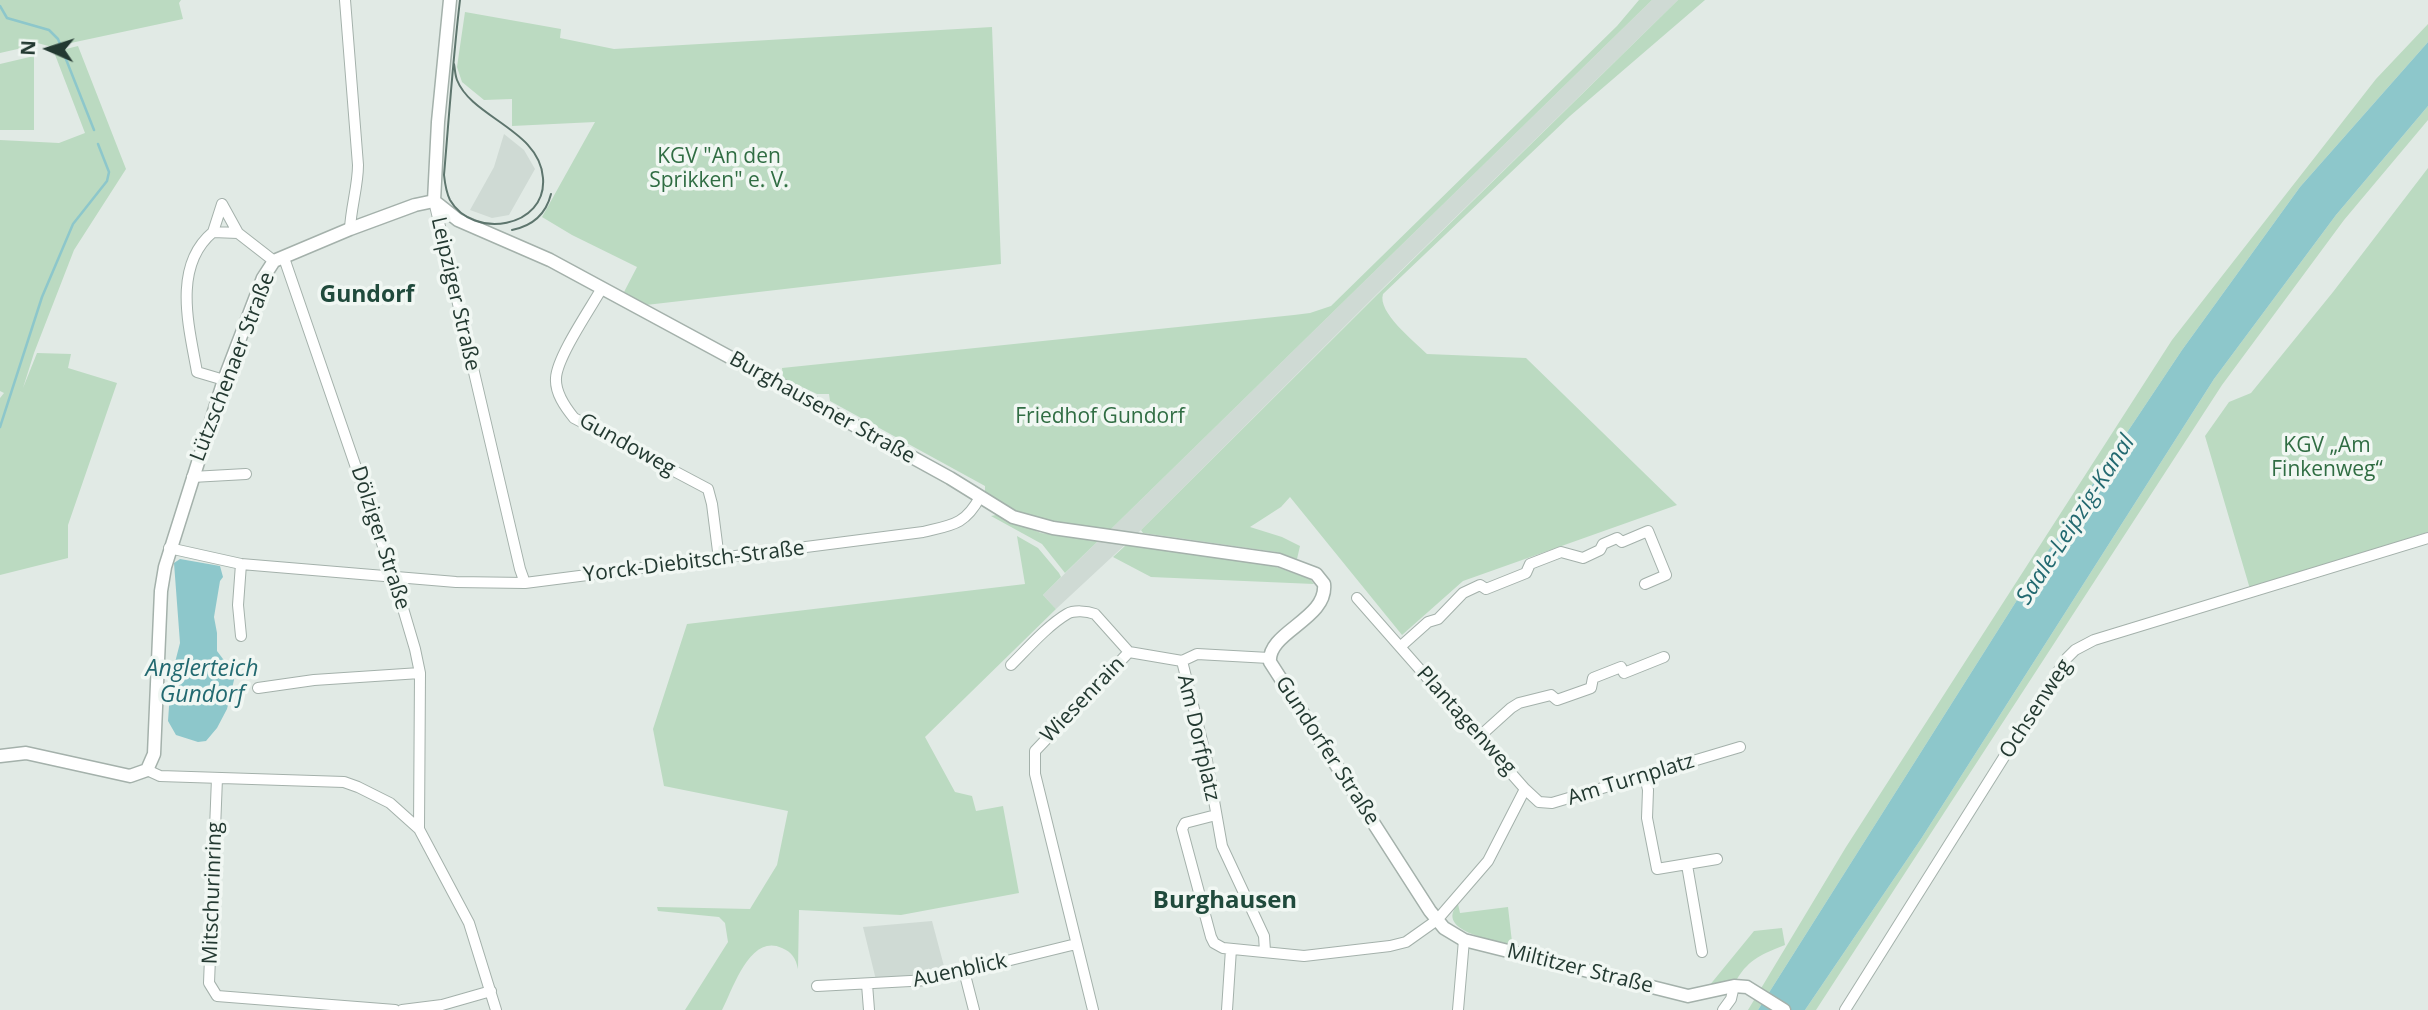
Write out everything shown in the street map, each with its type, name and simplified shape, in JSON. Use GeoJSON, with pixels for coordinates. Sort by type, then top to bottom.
{"type":"FeatureCollection","features":[{"type":"Feature","properties":{"kind":"street"},"geometry":{"type":"LineString","coordinates":[[345,0],[358,164],[350,229]]}},
{"type":"Feature","properties":{"kind":"street","name":"Leipziger Straße"},"geometry":{"type":"LineString","coordinates":[[450,0],[440,97],[434,201],[513,542],[525,583]]}},
{"type":"Feature","properties":{"kind":"street","name":"Lützschenaer Straße"},"geometry":{"type":"LineString","coordinates":[[147,770],[154,754],[161,591],[169,548],[224,380],[262,278],[279,260],[350,229],[415,205],[434,201]]}},
{"type":"Feature","properties":{"kind":"street","name":"Burghausener Straße"},"geometry":{"type":"LineString","coordinates":[[434,201],[458,220],[550,260],[929,466],[1013,517],[1110,536],[1231,552]]}},
{"type":"Feature","properties":{"kind":"street"},"geometry":{"type":"LineString","coordinates":[[224,380],[197,372],[186,303],[188,276],[195,257],[206,238],[213,232],[222,204],[238,233],[279,260]]}},
{"type":"Feature","properties":{"kind":"street"},"geometry":{"type":"LineString","coordinates":[[213,232],[238,233]]}},
{"type":"Feature","properties":{"kind":"street","name":"Dölziger Straße"},"geometry":{"type":"LineString","coordinates":[[279,260],[394,578],[415,649],[420,673],[419,829]]}},
{"type":"Feature","properties":{"kind":"street","name":"Gundoweg"},"geometry":{"type":"LineString","coordinates":[[601,288],[558,367],[556,383],[560,397],[574,418],[708,489],[719,559]]}},
{"type":"Feature","properties":{"kind":"street","name":"Lützschenaer Straße"},"geometry":{"type":"LineString","coordinates":[[192,477],[246,474]]}},
{"type":"Feature","properties":{"kind":"street","name":"Yorck-Diebitsch-Straße"},"geometry":{"type":"LineString","coordinates":[[169,548],[241,564],[394,578],[525,583],[923,532],[964,518],[971,513],[980,496]]}},
{"type":"Feature","properties":{"kind":"street"},"geometry":{"type":"LineString","coordinates":[[1400,647],[1428,622],[1438,619],[1463,593],[1480,585],[1486,589],[1526,573],[1530,565],[1561,552],[1583,558],[1617,538],[1622,542],[1648,531],[1666,576],[1646,584]]}},
{"type":"Feature","properties":{"kind":"street","name":"Ochsenweg"},"geometry":{"type":"LineString","coordinates":[[1845,1010],[2053,679],[2075,650],[2094,640],[2428,538]]}},
{"type":"Feature","properties":{"kind":"street","name":"Gundorfer Straße"},"geometry":{"type":"LineString","coordinates":[[1231,552],[1298,566],[1317,574],[1324,584],[1325,591],[1319,605],[1272,649],[1269,658],[1272,667],[1437,920],[1458,938]]}},
{"type":"Feature","properties":{"kind":"street"},"geometry":{"type":"LineString","coordinates":[[241,564],[238,605],[241,636]]}},
{"type":"Feature","properties":{"kind":"street","name":"Plantagenweg"},"geometry":{"type":"LineString","coordinates":[[1357,598],[1525,789],[1488,861],[1437,920]]}},
{"type":"Feature","properties":{"kind":"street"},"geometry":{"type":"LineString","coordinates":[[1011,665],[1069,613],[1088,611],[1095,614],[1129,652]]}},
{"type":"Feature","properties":{"kind":"street","name":"Wiesenrain"},"geometry":{"type":"LineString","coordinates":[[1093,1010],[1035,774],[1035,751],[1129,652],[1182,661],[1185,657],[1197,654],[1269,658]]}},
{"type":"Feature","properties":{"kind":"street"},"geometry":{"type":"LineString","coordinates":[[1480,736],[1519,703],[1551,695],[1557,700],[1591,688],[1593,678],[1621,667],[1624,673],[1664,657]]}},
{"type":"Feature","properties":{"kind":"street","name":"Am Dorfplatz"},"geometry":{"type":"LineString","coordinates":[[1182,661],[1207,761],[1222,846],[1264,936],[1265,951]]}},
{"type":"Feature","properties":{"kind":"street"},"geometry":{"type":"LineString","coordinates":[[258,688],[314,680],[420,673]]}},
{"type":"Feature","properties":{"kind":"street","name":"Am Turnplatz"},"geometry":{"type":"LineString","coordinates":[[1525,789],[1539,802],[1552,803],[1740,747]]}},
{"type":"Feature","properties":{"kind":"street"},"geometry":{"type":"LineString","coordinates":[[0,756],[26,753],[130,776],[147,770],[160,776],[344,782],[358,786],[390,803],[419,829],[466,914],[496,1010]]}},
{"type":"Feature","properties":{"kind":"street"},"geometry":{"type":"LineString","coordinates":[[1646,776],[1647,818],[1656,866],[1660,869],[1717,859]]}},
{"type":"Feature","properties":{"kind":"street","name":"Mitschurinring"},"geometry":{"type":"LineString","coordinates":[[217,778],[209,983],[217,996],[395,1010]]}},
{"type":"Feature","properties":{"kind":"street","name":"Am Dorfplatz"},"geometry":{"type":"LineString","coordinates":[[1216,816],[1185,823],[1182,829],[1211,937],[1218,946],[1231,949]]}},
{"type":"Feature","properties":{"kind":"street"},"geometry":{"type":"LineString","coordinates":[[1687,865],[1702,952]]}},
{"type":"Feature","properties":{"kind":"street"},"geometry":{"type":"LineString","coordinates":[[1227,1010],[1231,949],[1304,956],[1399,945],[1426,930],[1437,920]]}},
{"type":"Feature","properties":{"kind":"street"},"geometry":{"type":"LineString","coordinates":[[1458,938],[1458,1010]]}},
{"type":"Feature","properties":{"kind":"street","name":"Miltitzer Straße"},"geometry":{"type":"LineString","coordinates":[[1458,938],[1688,996],[1734,986],[1747,987],[1784,1010]]}},
{"type":"Feature","properties":{"kind":"street","name":"Auenblick"},"geometry":{"type":"LineString","coordinates":[[817,986],[920,981],[1076,944]]}},
{"type":"Feature","properties":{"kind":"street"},"geometry":{"type":"LineString","coordinates":[[964,971],[974,1010]]}},
{"type":"Feature","properties":{"kind":"street"},"geometry":{"type":"LineString","coordinates":[[867,984],[869,1010]]}},
{"type":"Feature","properties":{"kind":"street"},"geometry":{"type":"LineString","coordinates":[[1723,1010],[1731,999],[1734,986]]}},
{"type":"Feature","properties":{"kind":"street"},"geometry":{"type":"LineString","coordinates":[[402,1010],[442,1005],[491,991]]}},
{"type":"Feature","properties":{"kind":"shaded area"},"geometry":{"type":"Polygon","coordinates":[[[1652,0],[1678,0],[1378,293],[1141,530],[1056,609],[1043,595],[1098,541],[1103,542],[1115,531],[1110,530],[1652,0]]]}},
{"type":"Feature","properties":{"kind":"shaded area"},"geometry":{"type":"Polygon","coordinates":[[[504,134],[524,150],[535,169],[509,215],[492,218],[470,210],[494,167],[504,134]]]}},
{"type":"Feature","properties":{"kind":"shaded area"},"geometry":{"type":"Polygon","coordinates":[[[932,921],[945,970],[919,976],[876,980],[863,927],[932,921]]]}},
{"type":"Feature","properties":{"kind":"green space"},"geometry":{"type":"Polygon","coordinates":[[[0,0],[181,0],[179,3],[183,19],[52,47],[23,39],[22,48],[0,53],[0,0]]]}},
{"type":"Feature","properties":{"kind":"green space","name":"Friedhof Gundorf"},"geometry":{"type":"Polygon","coordinates":[[[1639,0],[1652,0],[1110,530],[1045,521],[1014,511],[985,493],[985,486],[830,401],[829,394],[817,394],[783,378],[782,368],[1294,315],[1331,306],[1617,26],[1639,0]]]}},
{"type":"Feature","properties":{"kind":"green space"},"geometry":{"type":"Polygon","coordinates":[[[1678,0],[1705,0],[1570,116],[1383,294],[1383,301],[1391,317],[1427,354],[1526,358],[1677,505],[1463,581],[1402,635],[1290,497],[1281,507],[1250,527],[1300,546],[1297,559],[1276,552],[1143,533],[1141,530],[1678,0]]]}},
{"type":"Feature","properties":{"kind":"green space","name":"KGV \"An den Sprikken\" e. V."},"geometry":{"type":"Polygon","coordinates":[[[465,12],[561,29],[560,38],[614,49],[992,27],[1001,264],[646,305],[624,292],[637,267],[542,217],[595,122],[512,126],[512,99],[484,100],[462,82],[457,67],[465,12]]]}},
{"type":"Feature","properties":{"kind":"green space"},"geometry":{"type":"Polygon","coordinates":[[[2428,24],[2428,42],[2300,187],[2182,350],[2048,551],[1758,1010],[1748,1010],[1846,847],[2172,340],[2376,79],[2428,24]]]}},
{"type":"Feature","properties":{"kind":"green space"},"geometry":{"type":"Polygon","coordinates":[[[78,46],[126,169],[74,250],[23,388],[37,353],[71,354],[68,368],[117,383],[68,525],[68,558],[0,575],[0,398],[4,393],[0,391],[0,140],[59,143],[85,133],[54,52],[78,46]]]}},
{"type":"Feature","properties":{"kind":"green space"},"geometry":{"type":"Polygon","coordinates":[[[34,56],[34,130],[0,130],[0,64],[34,56]]]}},
{"type":"Feature","properties":{"kind":"green space"},"geometry":{"type":"Polygon","coordinates":[[[2428,106],[2428,120],[2344,220],[2222,385],[1816,1010],[1805,1010],[1921,839],[2214,379],[2336,215],[2428,106]]]}},
{"type":"Feature","properties":{"kind":"green space","name":"KGV „Am Finkenweg“"},"geometry":{"type":"Polygon","coordinates":[[[2428,168],[2428,532],[2250,589],[2205,436],[2229,402],[2251,393],[2428,168]]]}},
{"type":"Feature","properties":{"kind":"green space"},"geometry":{"type":"Polygon","coordinates":[[[996,515],[1041,533],[1098,541],[1065,573],[1042,544],[991,516],[996,515]]]}},
{"type":"Feature","properties":{"kind":"green space"},"geometry":{"type":"Polygon","coordinates":[[[1017,536],[1038,548],[1059,573],[1061,577],[1043,595],[1056,609],[925,737],[955,792],[972,796],[976,811],[1003,806],[1019,893],[901,915],[799,910],[798,969],[793,956],[782,948],[771,945],[761,948],[744,965],[722,1010],[685,1010],[728,942],[725,923],[719,917],[658,911],[657,907],[750,909],[777,865],[788,811],[664,786],[653,729],[687,624],[1025,584],[1017,536]]]}},
{"type":"Feature","properties":{"kind":"green space"},"geometry":{"type":"Polygon","coordinates":[[[1126,545],[1268,564],[1310,579],[1314,584],[1151,577],[1113,557],[1126,545]]]}},
{"type":"Feature","properties":{"kind":"green space"},"geometry":{"type":"Polygon","coordinates":[[[1458,904],[1460,913],[1508,907],[1512,942],[1509,944],[1480,937],[1460,927],[1454,921],[1453,913],[1458,904]]]}},
{"type":"Feature","properties":{"kind":"green space"},"geometry":{"type":"Polygon","coordinates":[[[1782,928],[1785,945],[1758,958],[1747,966],[1737,979],[1709,986],[1754,931],[1782,928]]]}},
{"type":"Feature","properties":{"kind":"water","name":"Saale-Leipzig-Kanal"},"geometry":{"type":"Polygon","coordinates":[[[2428,42],[2428,106],[2336,215],[2214,379],[1921,839],[1805,1010],[1758,1010],[2048,551],[2182,350],[2300,187],[2428,42]]]}},
{"type":"Feature","properties":{"kind":"water","name":"Anglerteich Gundorf"},"geometry":{"type":"Polygon","coordinates":[[[180,559],[220,566],[223,577],[214,617],[217,651],[229,667],[234,680],[227,709],[217,728],[206,741],[198,742],[176,735],[168,721],[171,678],[180,643],[174,563],[180,559]]]}},
{"type":"Feature","properties":{"kind":"waterway"},"geometry":{"type":"LineString","coordinates":[[0,6],[7,18],[49,30],[58,39],[94,130]]}},
{"type":"Feature","properties":{"kind":"waterway"},"geometry":{"type":"LineString","coordinates":[[0,427],[42,297],[73,224],[107,181],[109,172],[98,144]]}},
{"type":"Feature","properties":{"kind":"tram line"},"geometry":{"type":"LineString","coordinates":[[454,64],[457,80],[465,93],[476,105],[518,136],[539,162],[543,178],[541,195],[533,208],[507,223],[491,224],[461,213],[450,200],[447,191],[444,175],[453,66],[460,0]]}},
{"type":"Feature","properties":{"kind":"tram line"},"geometry":{"type":"LineString","coordinates":[[512,230],[537,218],[546,208],[551,194]]}},
{"type":"Feature","properties":{"kind":"district","name":"Gundorf"},"geometry":{"type":"Point","coordinates":[367,295]}},
{"type":"Feature","properties":{"kind":"district","name":"Burghausen"},"geometry":{"type":"Point","coordinates":[1225,901]}}]}
